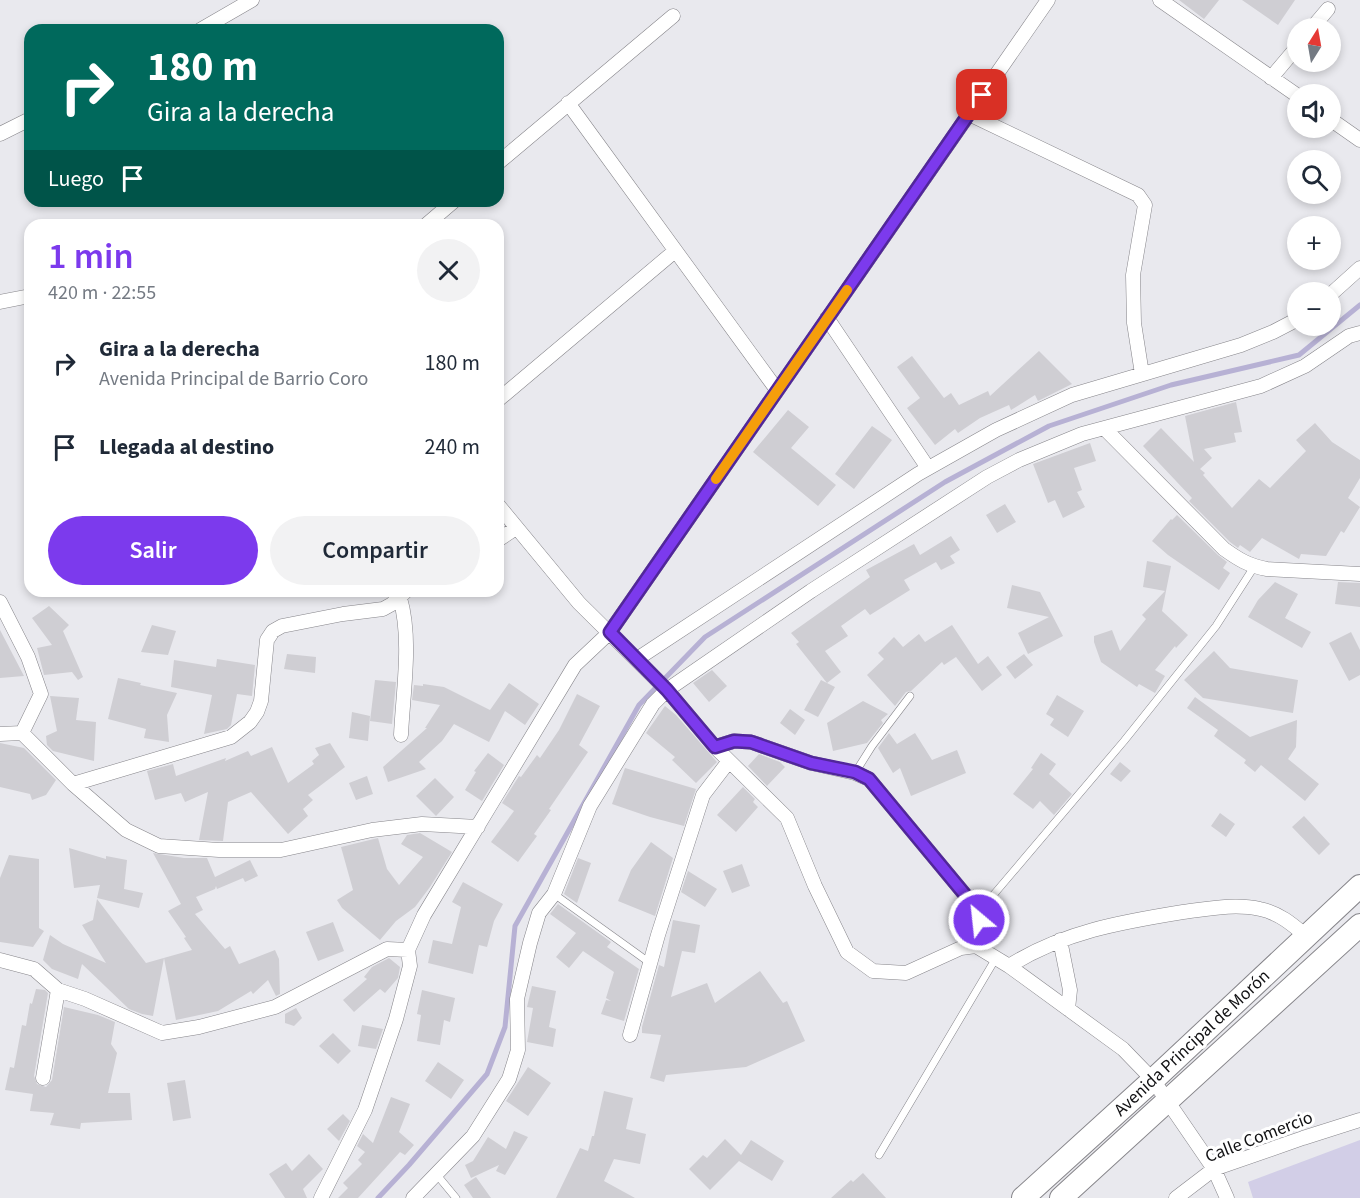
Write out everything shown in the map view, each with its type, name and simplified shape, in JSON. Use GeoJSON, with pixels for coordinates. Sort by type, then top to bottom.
{"type":"FeatureCollection","features":[{"type":"Feature","properties":{"kind":"main road","name":"Avenida Principal de Morón"},"geometry":{"type":"LineString","coordinates":[[1023,1198],[1360,886]]}},
{"type":"Feature","properties":{"kind":"main road","name":"Avenida Principal de Morón"},"geometry":{"type":"LineString","coordinates":[[1061,1198],[1360,925]]}},
{"type":"Feature","properties":{"kind":"street"},"geometry":{"type":"LineString","coordinates":[[210,24],[252,0]]}},
{"type":"Feature","properties":{"kind":"street"},"geometry":{"type":"LineString","coordinates":[[321,1198],[365,1110],[396,1019],[410,966],[408,950],[424,915],[575,665],[610,632],[1048,0]]}},
{"type":"Feature","properties":{"kind":"street"},"geometry":{"type":"LineString","coordinates":[[1160,0],[1287,89]]}},
{"type":"Feature","properties":{"kind":"street"},"geometry":{"type":"LineString","coordinates":[[1320,18],[1328,9]]}},
{"type":"Feature","properties":{"kind":"street"},"geometry":{"type":"LineString","coordinates":[[504,158],[673,16]]}},
{"type":"Feature","properties":{"kind":"street"},"geometry":{"type":"LineString","coordinates":[[1271,78],[1287,59]]}},
{"type":"Feature","properties":{"kind":"street"},"geometry":{"type":"LineString","coordinates":[[568,103],[777,390]]}},
{"type":"Feature","properties":{"kind":"street"},"geometry":{"type":"LineString","coordinates":[[969,114],[1138,195],[1145,205],[1133,275],[1134,323],[1142,374]]}},
{"type":"Feature","properties":{"kind":"street"},"geometry":{"type":"LineString","coordinates":[[0,134],[24,121]]}},
{"type":"Feature","properties":{"kind":"street"},"geometry":{"type":"LineString","coordinates":[[1341,127],[1360,140]]}},
{"type":"Feature","properties":{"kind":"street"},"geometry":{"type":"LineString","coordinates":[[433,219],[447,207]]}},
{"type":"Feature","properties":{"kind":"street"},"geometry":{"type":"LineString","coordinates":[[504,395],[675,250]]}},
{"type":"Feature","properties":{"kind":"street"},"geometry":{"type":"LineString","coordinates":[[1341,285],[1360,268]]}},
{"type":"Feature","properties":{"kind":"street"},"geometry":{"type":"LineString","coordinates":[[0,302],[24,297]]}},
{"type":"Feature","properties":{"kind":"street"},"geometry":{"type":"LineString","coordinates":[[827,318],[928,468]]}},
{"type":"Feature","properties":{"kind":"street"},"geometry":{"type":"LineString","coordinates":[[637,659],[928,468],[996,430],[1072,394],[1257,339],[1287,324]]}},
{"type":"Feature","properties":{"kind":"street"},"geometry":{"type":"LineString","coordinates":[[413,1198],[473,1136],[509,1079],[518,1050],[517,999],[539,913],[554,894],[590,806],[653,704],[667,689],[811,591],[987,477],[1051,446],[1082,434],[1261,386],[1305,366],[1349,336],[1360,333]]}},
{"type":"Feature","properties":{"kind":"street"},"geometry":{"type":"LineString","coordinates":[[1105,429],[1224,549],[1254,567],[1360,574]]}},
{"type":"Feature","properties":{"kind":"street"},"geometry":{"type":"LineString","coordinates":[[504,513],[579,603],[667,689],[715,747],[787,818],[815,886],[848,952],[873,971],[906,973],[961,948],[976,946],[1010,966],[1123,1049],[1153,1080],[1214,1169],[1227,1198]]}},
{"type":"Feature","properties":{"kind":"street"},"geometry":{"type":"LineString","coordinates":[[504,536],[516,528]]}},
{"type":"Feature","properties":{"kind":"street"},"geometry":{"type":"LineString","coordinates":[[73,784],[231,737],[250,722],[257,712],[261,701],[266,645],[273,631],[292,624],[383,609],[400,597]]}},
{"type":"Feature","properties":{"kind":"street"},"geometry":{"type":"LineString","coordinates":[[401,735],[405,615],[403,597]]}},
{"type":"Feature","properties":{"kind":"street"},"geometry":{"type":"LineString","coordinates":[[0,602],[28,657],[41,694],[22,733]]}},
{"type":"Feature","properties":{"kind":"street"},"geometry":{"type":"LineString","coordinates":[[0,734],[22,733],[73,784],[126,831],[159,846],[219,850],[281,850],[372,830],[422,824],[478,827]]}},
{"type":"Feature","properties":{"kind":"street"},"geometry":{"type":"LineString","coordinates":[[715,747],[734,741],[751,742],[811,763],[855,772],[869,779],[976,908],[979,927],[976,946]]}},
{"type":"Feature","properties":{"kind":"street"},"geometry":{"type":"LineString","coordinates":[[630,1035],[650,963],[703,795],[729,761]]}},
{"type":"Feature","properties":{"kind":"street"},"geometry":{"type":"LineString","coordinates":[[1010,966],[1034,950],[1118,922],[1208,909],[1259,908],[1280,916],[1306,936]]}},
{"type":"Feature","properties":{"kind":"street"},"geometry":{"type":"LineString","coordinates":[[1060,940],[1070,990],[1068,1009]]}},
{"type":"Feature","properties":{"kind":"street"},"geometry":{"type":"LineString","coordinates":[[0,960],[34,969],[58,990],[85,999],[162,1033],[199,1027],[275,1007],[387,949],[408,950]]}},
{"type":"Feature","properties":{"kind":"street"},"geometry":{"type":"LineString","coordinates":[[43,1078],[58,990]]}},
{"type":"Feature","properties":{"kind":"street","name":"Calle Comercio"},"geometry":{"type":"LineString","coordinates":[[1176,1198],[1214,1169],[1360,1120]]}},
{"type":"Feature","properties":{"kind":"lane"},"geometry":{"type":"LineString","coordinates":[[978,914],[1124,741],[1216,626],[1254,567]]}},
{"type":"Feature","properties":{"kind":"lane"},"geometry":{"type":"LineString","coordinates":[[855,772],[909,696]]}},
{"type":"Feature","properties":{"kind":"lane"},"geometry":{"type":"LineString","coordinates":[[554,894],[650,963]]}},
{"type":"Feature","properties":{"kind":"lane"},"geometry":{"type":"LineString","coordinates":[[879,1155],[996,958]]}},
{"type":"Feature","properties":{"kind":"lane"},"geometry":{"type":"LineString","coordinates":[[436,1175],[456,1198]]}},
{"type":"Feature","properties":{"kind":"shaded area"},"geometry":{"type":"Polygon","coordinates":[[[1360,1140],[1360,1198],[1253,1198],[1248,1182],[1360,1140]]]}},
{"type":"Feature","properties":{"kind":"building"},"geometry":{"type":"Polygon","coordinates":[[[1179,0],[1219,0],[1204,19],[1179,0]]]}},
{"type":"Feature","properties":{"kind":"building"},"geometry":{"type":"Polygon","coordinates":[[[1242,0],[1295,0],[1278,25],[1242,0]]]}},
{"type":"Feature","properties":{"kind":"building"},"geometry":{"type":"Polygon","coordinates":[[[1039,351],[1072,384],[1038,401],[1035,395],[1011,410],[1009,405],[980,418],[958,433],[955,429],[935,445],[907,408],[920,398],[897,367],[912,356],[944,398],[951,393],[959,405],[988,391],[990,396],[1039,351]]]}},
{"type":"Feature","properties":{"kind":"building"},"geometry":{"type":"Polygon","coordinates":[[[1236,402],[1242,432],[1234,433],[1236,442],[1204,449],[1212,458],[1200,469],[1232,508],[1259,479],[1270,488],[1306,451],[1296,440],[1315,423],[1332,442],[1360,460],[1360,478],[1348,498],[1360,507],[1344,533],[1341,531],[1326,556],[1301,554],[1299,559],[1262,538],[1250,552],[1240,545],[1238,548],[1189,501],[1192,498],[1143,446],[1161,428],[1194,462],[1185,416],[1236,402]]]}},
{"type":"Feature","properties":{"kind":"building"},"geometry":{"type":"Polygon","coordinates":[[[788,410],[809,427],[791,448],[836,485],[818,506],[753,452],[788,410]]]}},
{"type":"Feature","properties":{"kind":"building"},"geometry":{"type":"Polygon","coordinates":[[[872,426],[892,440],[854,489],[835,474],[872,426]]]}},
{"type":"Feature","properties":{"kind":"building"},"geometry":{"type":"Polygon","coordinates":[[[1090,443],[1096,461],[1074,468],[1082,490],[1077,492],[1085,507],[1063,518],[1055,500],[1048,503],[1033,464],[1090,443]]]}},
{"type":"Feature","properties":{"kind":"building"},"geometry":{"type":"Polygon","coordinates":[[[1005,504],[1016,522],[997,533],[986,515],[1005,504]]]}},
{"type":"Feature","properties":{"kind":"building"},"geometry":{"type":"Polygon","coordinates":[[[1177,515],[1227,562],[1223,568],[1230,573],[1219,590],[1168,555],[1152,541],[1177,515]]]}},
{"type":"Feature","properties":{"kind":"building"},"geometry":{"type":"Polygon","coordinates":[[[951,536],[960,550],[950,556],[955,563],[941,570],[936,562],[904,580],[910,590],[870,615],[865,609],[841,626],[848,636],[825,651],[841,672],[827,683],[796,644],[799,642],[791,633],[870,577],[866,570],[914,544],[920,555],[951,536]]]}},
{"type":"Feature","properties":{"kind":"building"},"geometry":{"type":"Polygon","coordinates":[[[1147,561],[1171,566],[1162,611],[1188,635],[1176,648],[1175,646],[1155,670],[1165,676],[1155,693],[1139,684],[1137,687],[1101,662],[1094,642],[1094,636],[1112,630],[1120,651],[1146,619],[1142,615],[1165,591],[1143,587],[1147,561]]]}},
{"type":"Feature","properties":{"kind":"building"},"geometry":{"type":"Polygon","coordinates":[[[1275,582],[1298,594],[1285,618],[1311,632],[1302,648],[1248,617],[1258,600],[1275,582]]]}},
{"type":"Feature","properties":{"kind":"building"},"geometry":{"type":"Polygon","coordinates":[[[1338,582],[1360,583],[1360,607],[1335,604],[1338,582]]]}},
{"type":"Feature","properties":{"kind":"building"},"geometry":{"type":"Polygon","coordinates":[[[1012,585],[1040,592],[1063,636],[1028,654],[1018,633],[1049,617],[1007,608],[1012,585]]]}},
{"type":"Feature","properties":{"kind":"building"},"geometry":{"type":"Polygon","coordinates":[[[49,606],[69,625],[63,631],[83,677],[78,680],[72,672],[44,675],[37,648],[52,645],[32,618],[49,606]]]}},
{"type":"Feature","properties":{"kind":"building"},"geometry":{"type":"Polygon","coordinates":[[[152,625],[176,631],[168,655],[141,652],[152,625]]]}},
{"type":"Feature","properties":{"kind":"building"},"geometry":{"type":"Polygon","coordinates":[[[952,625],[978,664],[988,656],[1002,675],[982,691],[956,657],[944,665],[942,662],[911,691],[906,692],[895,706],[867,675],[884,659],[878,653],[894,637],[903,647],[919,634],[925,642],[952,625]]]}},
{"type":"Feature","properties":{"kind":"building"},"geometry":{"type":"Polygon","coordinates":[[[0,630],[24,676],[0,678],[0,630]]]}},
{"type":"Feature","properties":{"kind":"building"},"geometry":{"type":"Polygon","coordinates":[[[1351,632],[1360,650],[1360,675],[1349,681],[1329,643],[1351,632]]]}},
{"type":"Feature","properties":{"kind":"building"},"geometry":{"type":"Polygon","coordinates":[[[1214,651],[1230,668],[1298,680],[1293,713],[1203,698],[1184,680],[1214,651]]]}},
{"type":"Feature","properties":{"kind":"building"},"geometry":{"type":"Polygon","coordinates":[[[287,654],[316,657],[315,673],[284,669],[287,654]]]}},
{"type":"Feature","properties":{"kind":"building"},"geometry":{"type":"Polygon","coordinates":[[[1024,654],[1033,665],[1015,679],[1006,667],[1024,654]]]}},
{"type":"Feature","properties":{"kind":"building"},"geometry":{"type":"Polygon","coordinates":[[[217,659],[255,665],[252,696],[237,694],[231,725],[227,729],[204,734],[212,695],[171,687],[174,660],[216,667],[217,659]]]}},
{"type":"Feature","properties":{"kind":"building"},"geometry":{"type":"Polygon","coordinates":[[[712,670],[727,686],[709,702],[693,683],[712,670]]]}},
{"type":"Feature","properties":{"kind":"building"},"geometry":{"type":"Polygon","coordinates":[[[118,678],[177,693],[167,715],[169,742],[144,738],[146,729],[108,719],[118,678]]]}},
{"type":"Feature","properties":{"kind":"building"},"geometry":{"type":"Polygon","coordinates":[[[375,680],[396,682],[392,724],[370,721],[375,680]]]}},
{"type":"Feature","properties":{"kind":"building"},"geometry":{"type":"Polygon","coordinates":[[[821,680],[835,687],[818,717],[804,710],[821,680]]]}},
{"type":"Feature","properties":{"kind":"building"},"geometry":{"type":"Polygon","coordinates":[[[509,683],[539,704],[525,725],[505,711],[489,742],[454,724],[442,741],[419,762],[426,769],[388,782],[383,767],[427,728],[425,728],[440,705],[412,700],[414,685],[444,687],[490,710],[509,683]]]}},
{"type":"Feature","properties":{"kind":"building"},"geometry":{"type":"Polygon","coordinates":[[[577,694],[600,706],[579,745],[588,752],[549,809],[551,810],[534,834],[537,836],[518,862],[491,842],[514,811],[502,803],[519,776],[521,777],[537,755],[540,758],[559,730],[577,694]]]}},
{"type":"Feature","properties":{"kind":"building"},"geometry":{"type":"Polygon","coordinates":[[[1057,695],[1084,711],[1068,737],[1050,725],[1054,719],[1046,714],[1057,695]]]}},
{"type":"Feature","properties":{"kind":"building"},"geometry":{"type":"Polygon","coordinates":[[[50,696],[79,698],[76,720],[96,722],[94,761],[53,751],[47,745],[46,736],[57,731],[50,696]]]}},
{"type":"Feature","properties":{"kind":"building"},"geometry":{"type":"Polygon","coordinates":[[[1195,697],[1250,737],[1297,720],[1296,747],[1288,759],[1319,784],[1305,801],[1261,765],[1255,772],[1244,763],[1246,760],[1214,736],[1218,730],[1187,708],[1195,697]]]}},
{"type":"Feature","properties":{"kind":"building"},"geometry":{"type":"Polygon","coordinates":[[[863,701],[888,714],[881,720],[883,723],[867,743],[833,751],[827,723],[863,701]]]}},
{"type":"Feature","properties":{"kind":"building"},"geometry":{"type":"Polygon","coordinates":[[[665,706],[676,715],[717,762],[696,783],[672,760],[675,757],[646,733],[665,706]]]}},
{"type":"Feature","properties":{"kind":"building"},"geometry":{"type":"Polygon","coordinates":[[[790,709],[805,720],[795,735],[780,723],[790,709]]]}},
{"type":"Feature","properties":{"kind":"building"},"geometry":{"type":"Polygon","coordinates":[[[352,712],[370,716],[368,741],[349,738],[352,712]]]}},
{"type":"Feature","properties":{"kind":"building"},"geometry":{"type":"Polygon","coordinates":[[[889,733],[897,744],[915,733],[932,760],[957,750],[966,773],[911,796],[900,768],[893,773],[878,748],[889,733]]]}},
{"type":"Feature","properties":{"kind":"building"},"geometry":{"type":"Polygon","coordinates":[[[0,743],[24,748],[56,780],[46,795],[32,800],[30,794],[0,787],[0,743]]]}},
{"type":"Feature","properties":{"kind":"building"},"geometry":{"type":"Polygon","coordinates":[[[330,743],[345,767],[308,795],[313,800],[303,809],[308,816],[288,834],[251,792],[228,802],[223,841],[199,840],[208,792],[185,802],[181,793],[155,800],[147,771],[173,764],[176,776],[226,758],[225,761],[248,751],[251,756],[272,747],[288,783],[314,764],[312,761],[319,755],[315,748],[330,743]]]}},
{"type":"Feature","properties":{"kind":"building"},"geometry":{"type":"Polygon","coordinates":[[[488,753],[504,765],[482,801],[465,790],[476,772],[474,771],[488,753]]]}},
{"type":"Feature","properties":{"kind":"building"},"geometry":{"type":"Polygon","coordinates":[[[1041,753],[1056,764],[1049,774],[1072,794],[1054,815],[1040,801],[1033,809],[1013,794],[1033,769],[1031,768],[1041,753]]]}},
{"type":"Feature","properties":{"kind":"building"},"geometry":{"type":"Polygon","coordinates":[[[759,754],[780,762],[785,767],[767,786],[748,766],[759,754]]]}},
{"type":"Feature","properties":{"kind":"building"},"geometry":{"type":"Polygon","coordinates":[[[1120,762],[1131,771],[1121,782],[1110,774],[1120,762]]]}},
{"type":"Feature","properties":{"kind":"building"},"geometry":{"type":"Polygon","coordinates":[[[625,768],[696,789],[684,826],[612,804],[625,768]]]}},
{"type":"Feature","properties":{"kind":"building"},"geometry":{"type":"Polygon","coordinates":[[[367,776],[373,794],[356,800],[349,783],[367,776]]]}},
{"type":"Feature","properties":{"kind":"building"},"geometry":{"type":"Polygon","coordinates":[[[435,778],[454,797],[436,816],[416,796],[435,778]]]}},
{"type":"Feature","properties":{"kind":"building"},"geometry":{"type":"Polygon","coordinates":[[[743,787],[755,799],[753,802],[758,807],[736,832],[717,815],[743,787]]]}},
{"type":"Feature","properties":{"kind":"building"},"geometry":{"type":"Polygon","coordinates":[[[1220,813],[1235,824],[1226,837],[1211,826],[1220,813]]]}},
{"type":"Feature","properties":{"kind":"building"},"geometry":{"type":"Polygon","coordinates":[[[1304,816],[1330,844],[1319,855],[1292,827],[1304,816]]]}},
{"type":"Feature","properties":{"kind":"building"},"geometry":{"type":"Polygon","coordinates":[[[420,833],[452,852],[415,907],[396,921],[380,940],[342,908],[337,900],[353,890],[341,847],[378,838],[387,869],[399,885],[423,857],[401,844],[407,835],[420,833]]]}},
{"type":"Feature","properties":{"kind":"building"},"geometry":{"type":"Polygon","coordinates":[[[651,842],[673,858],[655,916],[618,901],[631,870],[651,842]]]}},
{"type":"Feature","properties":{"kind":"building"},"geometry":{"type":"Polygon","coordinates":[[[69,848],[106,859],[106,856],[127,860],[124,889],[143,893],[139,908],[97,898],[100,885],[74,888],[69,848]]]}},
{"type":"Feature","properties":{"kind":"building"},"geometry":{"type":"Polygon","coordinates":[[[153,853],[184,858],[207,858],[215,877],[250,860],[258,876],[245,882],[243,878],[217,889],[216,886],[215,889],[196,897],[203,910],[195,914],[225,949],[230,946],[239,964],[275,950],[279,959],[280,994],[276,996],[268,980],[253,994],[251,991],[218,1011],[176,1020],[164,958],[153,1016],[129,1009],[82,964],[78,979],[52,969],[43,960],[50,935],[63,944],[106,963],[82,925],[93,920],[97,899],[146,963],[192,950],[168,911],[181,904],[153,853]]]}},
{"type":"Feature","properties":{"kind":"building"},"geometry":{"type":"Polygon","coordinates":[[[9,855],[39,859],[39,928],[44,931],[33,947],[0,942],[0,878],[9,855]]]}},
{"type":"Feature","properties":{"kind":"building"},"geometry":{"type":"Polygon","coordinates":[[[578,858],[591,863],[577,903],[564,894],[578,858]]]}},
{"type":"Feature","properties":{"kind":"building"},"geometry":{"type":"Polygon","coordinates":[[[742,864],[750,886],[732,893],[723,871],[742,864]]]}},
{"type":"Feature","properties":{"kind":"building"},"geometry":{"type":"Polygon","coordinates":[[[688,871],[717,889],[705,907],[681,892],[688,871]]]}},
{"type":"Feature","properties":{"kind":"building"},"geometry":{"type":"Polygon","coordinates":[[[463,882],[503,904],[494,921],[487,947],[479,945],[473,974],[428,963],[433,940],[452,944],[461,907],[452,902],[463,882]]]}},
{"type":"Feature","properties":{"kind":"building"},"geometry":{"type":"Polygon","coordinates":[[[558,904],[611,942],[607,947],[639,969],[624,1021],[601,1014],[606,1000],[611,1001],[606,998],[614,972],[583,951],[569,968],[556,957],[576,933],[550,914],[558,904]]]}},
{"type":"Feature","properties":{"kind":"building"},"geometry":{"type":"Polygon","coordinates":[[[673,920],[700,925],[695,953],[682,951],[671,997],[707,983],[715,1003],[760,971],[783,1003],[787,1001],[805,1041],[746,1067],[666,1075],[664,1082],[650,1078],[661,1035],[642,1033],[642,1027],[659,965],[664,967],[673,920]]]}},
{"type":"Feature","properties":{"kind":"building"},"geometry":{"type":"Polygon","coordinates":[[[333,922],[344,951],[318,961],[306,932],[333,922]]]}},
{"type":"Feature","properties":{"kind":"building"},"geometry":{"type":"Polygon","coordinates":[[[389,958],[400,967],[398,978],[385,993],[380,989],[354,1012],[343,1000],[367,979],[364,977],[372,967],[389,958]]]}},
{"type":"Feature","properties":{"kind":"building"},"geometry":{"type":"Polygon","coordinates":[[[532,986],[556,991],[549,1027],[556,1029],[553,1047],[527,1042],[533,1008],[527,1007],[532,986]]]}},
{"type":"Feature","properties":{"kind":"building"},"geometry":{"type":"Polygon","coordinates":[[[36,989],[45,990],[48,993],[34,1076],[37,1084],[46,1087],[52,1080],[64,1007],[98,1015],[115,1022],[111,1044],[117,1053],[108,1093],[130,1093],[132,1120],[81,1123],[80,1129],[50,1125],[54,1113],[30,1111],[33,1094],[5,1090],[10,1067],[14,1068],[22,1025],[26,1026],[30,1003],[32,1004],[36,989]]]}},
{"type":"Feature","properties":{"kind":"building"},"geometry":{"type":"Polygon","coordinates":[[[422,990],[455,998],[450,1022],[444,1020],[440,1045],[417,1041],[421,1015],[417,1014],[422,990]]]}},
{"type":"Feature","properties":{"kind":"building"},"geometry":{"type":"Polygon","coordinates":[[[296,1008],[302,1018],[294,1026],[285,1023],[285,1014],[296,1008]]]}},
{"type":"Feature","properties":{"kind":"building"},"geometry":{"type":"Polygon","coordinates":[[[362,1025],[383,1029],[376,1049],[358,1046],[362,1025]]]}},
{"type":"Feature","properties":{"kind":"building"},"geometry":{"type":"Polygon","coordinates":[[[333,1033],[351,1051],[338,1064],[319,1046],[333,1033]]]}},
{"type":"Feature","properties":{"kind":"building"},"geometry":{"type":"Polygon","coordinates":[[[438,1062],[464,1080],[451,1099],[425,1081],[438,1062]]]}},
{"type":"Feature","properties":{"kind":"building"},"geometry":{"type":"Polygon","coordinates":[[[528,1067],[551,1083],[528,1116],[506,1101],[528,1067]]]}},
{"type":"Feature","properties":{"kind":"building"},"geometry":{"type":"Polygon","coordinates":[[[185,1080],[191,1118],[173,1121],[167,1083],[185,1080]]]}},
{"type":"Feature","properties":{"kind":"building"},"geometry":{"type":"Polygon","coordinates":[[[604,1091],[633,1098],[626,1129],[646,1134],[640,1164],[614,1159],[604,1181],[635,1198],[556,1198],[580,1148],[588,1151],[592,1136],[594,1136],[604,1091]]]}},
{"type":"Feature","properties":{"kind":"building"},"geometry":{"type":"Polygon","coordinates":[[[391,1097],[410,1104],[399,1132],[414,1145],[405,1155],[400,1152],[358,1198],[338,1198],[348,1188],[343,1183],[362,1164],[358,1160],[365,1152],[357,1146],[363,1134],[373,1143],[391,1097]]]}},
{"type":"Feature","properties":{"kind":"building"},"geometry":{"type":"Polygon","coordinates":[[[343,1114],[350,1121],[339,1141],[327,1129],[343,1114]]]}},
{"type":"Feature","properties":{"kind":"building"},"geometry":{"type":"Polygon","coordinates":[[[514,1131],[528,1137],[505,1175],[496,1171],[499,1165],[471,1178],[465,1165],[473,1161],[488,1137],[506,1149],[514,1131]]]}},
{"type":"Feature","properties":{"kind":"building"},"geometry":{"type":"Polygon","coordinates":[[[725,1139],[741,1155],[751,1140],[784,1161],[772,1181],[739,1161],[710,1190],[689,1169],[703,1155],[707,1158],[725,1139]]]}},
{"type":"Feature","properties":{"kind":"building"},"geometry":{"type":"Polygon","coordinates":[[[309,1154],[323,1169],[303,1189],[307,1198],[285,1198],[269,1174],[286,1163],[292,1171],[309,1154]]]}},
{"type":"Feature","properties":{"kind":"building"},"geometry":{"type":"Polygon","coordinates":[[[863,1173],[886,1198],[831,1198],[851,1180],[853,1182],[863,1173]]]}},
{"type":"Feature","properties":{"kind":"building"},"geometry":{"type":"Polygon","coordinates":[[[476,1177],[491,1198],[473,1198],[464,1185],[476,1177]]]}},
{"type":"Feature","properties":{"kind":"waterway"},"geometry":{"type":"LineString","coordinates":[[378,1198],[487,1074],[505,1027],[515,926],[639,705],[705,637],[945,482],[1049,426],[1171,385],[1299,355],[1360,305]]}},
{"type":"Feature","properties":{"kind":"slow traffic"},"geometry":{"type":"LineString","coordinates":[[716,479],[847,290]]}},
{"type":"Feature","properties":{"kind":"route"},"geometry":{"type":"LineString","coordinates":[[979,920],[976,908],[953,878],[869,779],[855,772],[811,763],[751,742],[734,741],[715,747],[667,690],[610,632],[982,95]]}}]}
